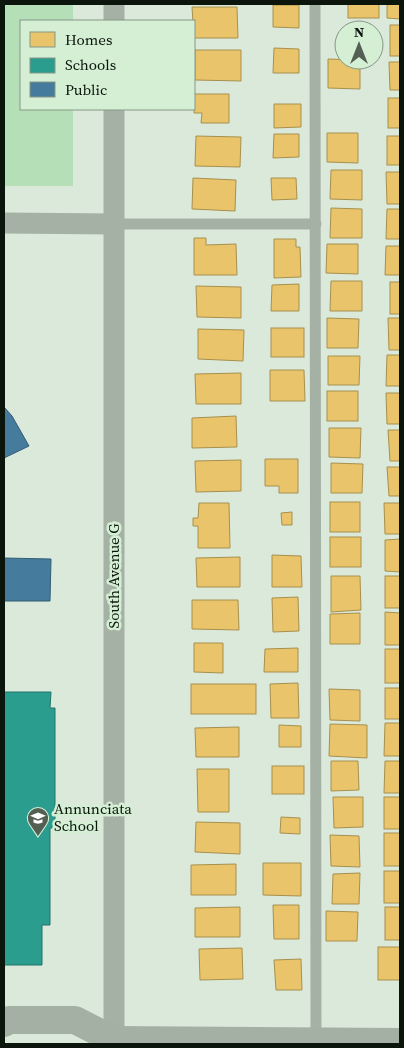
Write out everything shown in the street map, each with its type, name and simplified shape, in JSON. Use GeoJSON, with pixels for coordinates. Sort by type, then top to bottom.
{"type":"FeatureCollection","features":[{"type":"Feature","properties":{"kind":"street"},"geometry":{"type":"LineString","coordinates":[[114,4],[114,20]]}},
{"type":"Feature","properties":{"kind":"street","name":"South Avenue G"},"geometry":{"type":"LineString","coordinates":[[111,1043],[114,110]]}},
{"type":"Feature","properties":{"kind":"street"},"geometry":{"type":"LineString","coordinates":[[4,224],[114,224]]}},
{"type":"Feature","properties":{"kind":"street"},"geometry":{"type":"LineString","coordinates":[[4,1023],[8,1020],[75,1020],[111,1043],[400,1042]]}},
{"type":"Feature","properties":{"kind":"lane"},"geometry":{"type":"LineString","coordinates":[[315,4],[316,1042]]}},
{"type":"Feature","properties":{"kind":"lane"},"geometry":{"type":"LineString","coordinates":[[114,224],[316,224]]}},
{"type":"Feature","properties":{"kind":"green space"},"geometry":{"type":"Polygon","coordinates":[[[4,4],[73,4],[73,20],[20,20],[20,110],[73,110],[73,186],[4,186],[4,4]]]}},
{"type":"Feature","properties":{"kind":"building: Homes"},"geometry":{"type":"Polygon","coordinates":[[[348,4],[379,4],[379,18],[348,18],[348,4]]]}},
{"type":"Feature","properties":{"kind":"building: Homes"},"geometry":{"type":"Polygon","coordinates":[[[387,4],[400,4],[400,19],[387,18],[387,4]]]}},
{"type":"Feature","properties":{"kind":"building: Homes"},"geometry":{"type":"Polygon","coordinates":[[[273,5],[299,5],[299,28],[273,27],[273,5]]]}},
{"type":"Feature","properties":{"kind":"building: Homes"},"geometry":{"type":"Polygon","coordinates":[[[192,7],[237,7],[238,38],[195,38],[195,20],[193,20],[192,7]]]}},
{"type":"Feature","properties":{"kind":"building: Homes"},"geometry":{"type":"Polygon","coordinates":[[[390,25],[400,25],[400,56],[390,56],[390,25]]]}},
{"type":"Feature","properties":{"kind":"building: Homes"},"geometry":{"type":"Polygon","coordinates":[[[274,48],[299,49],[299,73],[273,73],[274,48]]]}},
{"type":"Feature","properties":{"kind":"building: Homes"},"geometry":{"type":"Polygon","coordinates":[[[195,50],[241,50],[241,81],[195,80],[195,50]]]}},
{"type":"Feature","properties":{"kind":"building: Homes"},"geometry":{"type":"Polygon","coordinates":[[[328,59],[334,59],[334,70],[360,70],[360,89],[328,88],[328,59]]]}},
{"type":"Feature","properties":{"kind":"building: Homes"},"geometry":{"type":"Polygon","coordinates":[[[389,62],[400,62],[400,90],[390,90],[389,62]]]}},
{"type":"Feature","properties":{"kind":"building: Homes"},"geometry":{"type":"Polygon","coordinates":[[[195,94],[229,94],[229,123],[201,123],[202,113],[194,113],[195,94]]]}},
{"type":"Feature","properties":{"kind":"building: Homes"},"geometry":{"type":"Polygon","coordinates":[[[388,98],[400,98],[400,128],[388,128],[388,98]]]}},
{"type":"Feature","properties":{"kind":"building: Homes"},"geometry":{"type":"Polygon","coordinates":[[[274,104],[301,104],[301,127],[274,128],[274,104]]]}},
{"type":"Feature","properties":{"kind":"building: Homes"},"geometry":{"type":"Polygon","coordinates":[[[327,133],[358,133],[358,163],[327,162],[327,133]]]}},
{"type":"Feature","properties":{"kind":"building: Homes"},"geometry":{"type":"Polygon","coordinates":[[[274,134],[299,134],[299,157],[273,158],[274,134]]]}},
{"type":"Feature","properties":{"kind":"building: Homes"},"geometry":{"type":"Polygon","coordinates":[[[196,136],[241,137],[240,167],[195,166],[196,136]]]}},
{"type":"Feature","properties":{"kind":"building: Homes"},"geometry":{"type":"Polygon","coordinates":[[[387,136],[400,136],[400,165],[387,165],[387,136]]]}},
{"type":"Feature","properties":{"kind":"building: Homes"},"geometry":{"type":"Polygon","coordinates":[[[331,170],[362,170],[362,200],[330,199],[331,170]]]}},
{"type":"Feature","properties":{"kind":"building: Homes"},"geometry":{"type":"Polygon","coordinates":[[[386,172],[400,172],[400,204],[387,204],[386,172]]]}},
{"type":"Feature","properties":{"kind":"building: Homes"},"geometry":{"type":"Polygon","coordinates":[[[193,178],[236,180],[235,211],[192,209],[193,178]]]}},
{"type":"Feature","properties":{"kind":"building: Homes"},"geometry":{"type":"Polygon","coordinates":[[[271,178],[296,178],[297,199],[272,200],[271,178]]]}},
{"type":"Feature","properties":{"kind":"building: Homes"},"geometry":{"type":"Polygon","coordinates":[[[331,208],[362,209],[362,238],[330,238],[331,208]]]}},
{"type":"Feature","properties":{"kind":"building: Homes"},"geometry":{"type":"Polygon","coordinates":[[[387,209],[400,209],[400,239],[386,239],[387,209]]]}},
{"type":"Feature","properties":{"kind":"building: Homes"},"geometry":{"type":"Polygon","coordinates":[[[194,238],[206,238],[206,245],[236,244],[237,275],[194,275],[194,238]]]}},
{"type":"Feature","properties":{"kind":"building: Homes"},"geometry":{"type":"Polygon","coordinates":[[[274,239],[296,239],[296,247],[300,247],[301,277],[274,278],[274,239]]]}},
{"type":"Feature","properties":{"kind":"building: Homes"},"geometry":{"type":"Polygon","coordinates":[[[327,244],[358,244],[358,274],[326,273],[327,244]]]}},
{"type":"Feature","properties":{"kind":"building: Homes"},"geometry":{"type":"Polygon","coordinates":[[[386,246],[400,246],[400,275],[385,275],[386,246]]]}},
{"type":"Feature","properties":{"kind":"building: Homes"},"geometry":{"type":"Polygon","coordinates":[[[331,281],[362,281],[362,311],[330,311],[331,281]]]}},
{"type":"Feature","properties":{"kind":"building: Homes"},"geometry":{"type":"Polygon","coordinates":[[[390,282],[400,282],[400,314],[390,314],[390,282]]]}},
{"type":"Feature","properties":{"kind":"building: Homes"},"geometry":{"type":"Polygon","coordinates":[[[299,284],[299,311],[271,311],[272,285],[299,284]]]}},
{"type":"Feature","properties":{"kind":"building: Homes"},"geometry":{"type":"Polygon","coordinates":[[[196,286],[241,287],[241,318],[197,317],[196,286]]]}},
{"type":"Feature","properties":{"kind":"building: Homes"},"geometry":{"type":"Polygon","coordinates":[[[327,318],[359,319],[358,348],[327,348],[327,318]]]}},
{"type":"Feature","properties":{"kind":"building: Homes"},"geometry":{"type":"Polygon","coordinates":[[[388,318],[400,318],[400,350],[389,350],[388,318]]]}},
{"type":"Feature","properties":{"kind":"building: Homes"},"geometry":{"type":"Polygon","coordinates":[[[271,328],[304,328],[304,357],[271,357],[271,328]]]}},
{"type":"Feature","properties":{"kind":"building: Homes"},"geometry":{"type":"Polygon","coordinates":[[[198,329],[244,330],[243,361],[198,359],[198,329]]]}},
{"type":"Feature","properties":{"kind":"building: Homes"},"geometry":{"type":"Polygon","coordinates":[[[387,355],[400,355],[400,386],[386,386],[387,355]]]}},
{"type":"Feature","properties":{"kind":"building: Homes"},"geometry":{"type":"Polygon","coordinates":[[[328,356],[360,356],[359,385],[328,385],[328,356]]]}},
{"type":"Feature","properties":{"kind":"building: Homes"},"geometry":{"type":"Polygon","coordinates":[[[270,370],[304,370],[305,401],[270,401],[270,370]]]}},
{"type":"Feature","properties":{"kind":"building: Homes"},"geometry":{"type":"Polygon","coordinates":[[[241,373],[241,404],[196,404],[195,374],[241,373]]]}},
{"type":"Feature","properties":{"kind":"building: Homes"},"geometry":{"type":"Polygon","coordinates":[[[327,391],[358,391],[358,421],[327,421],[327,391]]]}},
{"type":"Feature","properties":{"kind":"building: Homes"},"geometry":{"type":"Polygon","coordinates":[[[386,393],[400,393],[400,424],[387,424],[386,393]]]}},
{"type":"Feature","properties":{"kind":"building: Homes"},"geometry":{"type":"Polygon","coordinates":[[[236,416],[237,447],[192,448],[192,418],[236,416]]]}},
{"type":"Feature","properties":{"kind":"building: Homes"},"geometry":{"type":"Polygon","coordinates":[[[329,428],[361,428],[360,458],[329,457],[329,428]]]}},
{"type":"Feature","properties":{"kind":"building: Homes"},"geometry":{"type":"Polygon","coordinates":[[[388,430],[400,430],[400,461],[390,461],[388,430]]]}},
{"type":"Feature","properties":{"kind":"building: Homes"},"geometry":{"type":"Polygon","coordinates":[[[265,459],[298,459],[298,493],[279,493],[279,486],[265,486],[265,459]]]}},
{"type":"Feature","properties":{"kind":"building: Homes"},"geometry":{"type":"Polygon","coordinates":[[[241,460],[241,491],[196,492],[195,461],[241,460]]]}},
{"type":"Feature","properties":{"kind":"building: Homes"},"geometry":{"type":"Polygon","coordinates":[[[331,463],[363,464],[362,493],[331,493],[331,463]]]}},
{"type":"Feature","properties":{"kind":"building: Homes"},"geometry":{"type":"Polygon","coordinates":[[[387,467],[400,467],[400,496],[389,496],[387,467]]]}},
{"type":"Feature","properties":{"kind":"building: Homes"},"geometry":{"type":"Polygon","coordinates":[[[330,502],[360,502],[360,532],[330,532],[330,502]]]}},
{"type":"Feature","properties":{"kind":"building: Homes"},"geometry":{"type":"Polygon","coordinates":[[[199,503],[229,503],[230,548],[198,548],[198,526],[193,526],[193,518],[198,518],[199,503]]]}},
{"type":"Feature","properties":{"kind":"building: Homes"},"geometry":{"type":"Polygon","coordinates":[[[384,503],[400,503],[400,534],[385,534],[384,503]]]}},
{"type":"Feature","properties":{"kind":"building: Homes"},"geometry":{"type":"Polygon","coordinates":[[[292,512],[292,525],[282,525],[281,513],[292,512]]]}},
{"type":"Feature","properties":{"kind":"building: Homes"},"geometry":{"type":"Polygon","coordinates":[[[330,537],[361,537],[361,567],[330,567],[330,537]]]}},
{"type":"Feature","properties":{"kind":"building: Homes"},"geometry":{"type":"Polygon","coordinates":[[[400,539],[400,572],[385,571],[385,540],[400,539]]]}},
{"type":"Feature","properties":{"kind":"building: Homes"},"geometry":{"type":"Polygon","coordinates":[[[272,555],[301,556],[302,587],[272,587],[272,555]]]}},
{"type":"Feature","properties":{"kind":"building: Homes"},"geometry":{"type":"Polygon","coordinates":[[[240,557],[240,587],[197,587],[196,558],[240,557]]]}},
{"type":"Feature","properties":{"kind":"building: Homes"},"geometry":{"type":"Polygon","coordinates":[[[331,576],[360,576],[361,610],[331,612],[331,576]]]}},
{"type":"Feature","properties":{"kind":"building: Homes"},"geometry":{"type":"Polygon","coordinates":[[[385,576],[400,576],[400,608],[385,608],[385,576]]]}},
{"type":"Feature","properties":{"kind":"building: Homes"},"geometry":{"type":"Polygon","coordinates":[[[298,597],[299,631],[273,632],[272,598],[298,597]]]}},
{"type":"Feature","properties":{"kind":"building: Homes"},"geometry":{"type":"Polygon","coordinates":[[[192,600],[238,600],[239,630],[192,629],[192,600]]]}},
{"type":"Feature","properties":{"kind":"building: Homes"},"geometry":{"type":"Polygon","coordinates":[[[385,612],[400,613],[400,645],[385,645],[385,612]]]}},
{"type":"Feature","properties":{"kind":"building: Homes"},"geometry":{"type":"Polygon","coordinates":[[[360,613],[360,644],[330,644],[330,614],[360,613]]]}},
{"type":"Feature","properties":{"kind":"building: Homes"},"geometry":{"type":"Polygon","coordinates":[[[194,643],[223,643],[223,673],[194,672],[194,643]]]}},
{"type":"Feature","properties":{"kind":"building: Homes"},"geometry":{"type":"Polygon","coordinates":[[[298,648],[298,672],[264,672],[265,649],[298,648]]]}},
{"type":"Feature","properties":{"kind":"building: Homes"},"geometry":{"type":"Polygon","coordinates":[[[385,649],[400,649],[400,683],[385,683],[385,649]]]}},
{"type":"Feature","properties":{"kind":"building: Homes"},"geometry":{"type":"Polygon","coordinates":[[[298,683],[299,718],[271,718],[270,684],[298,683]]]}},
{"type":"Feature","properties":{"kind":"building: Homes"},"geometry":{"type":"Polygon","coordinates":[[[191,684],[256,684],[256,714],[191,714],[191,684]]]}},
{"type":"Feature","properties":{"kind":"building: Homes"},"geometry":{"type":"Polygon","coordinates":[[[385,688],[400,688],[400,719],[385,719],[385,688]]]}},
{"type":"Feature","properties":{"kind":"building: Homes"},"geometry":{"type":"Polygon","coordinates":[[[329,689],[360,690],[360,721],[330,720],[329,689]]]}},
{"type":"Feature","properties":{"kind":"building: Homes"},"geometry":{"type":"Polygon","coordinates":[[[385,723],[400,723],[400,756],[384,756],[385,723]]]}},
{"type":"Feature","properties":{"kind":"building: Homes"},"geometry":{"type":"Polygon","coordinates":[[[330,724],[367,725],[367,758],[329,756],[330,724]]]}},
{"type":"Feature","properties":{"kind":"building: Homes"},"geometry":{"type":"Polygon","coordinates":[[[279,725],[301,726],[301,747],[279,747],[279,725]]]}},
{"type":"Feature","properties":{"kind":"building: Homes"},"geometry":{"type":"Polygon","coordinates":[[[239,727],[239,757],[196,757],[195,728],[239,727]]]}},
{"type":"Feature","properties":{"kind":"building: Homes"},"geometry":{"type":"Polygon","coordinates":[[[331,761],[358,761],[359,790],[331,791],[331,761]]]}},
{"type":"Feature","properties":{"kind":"building: Homes"},"geometry":{"type":"Polygon","coordinates":[[[385,761],[400,761],[400,793],[384,793],[385,761]]]}},
{"type":"Feature","properties":{"kind":"building: Homes"},"geometry":{"type":"Polygon","coordinates":[[[272,766],[304,766],[304,794],[272,794],[272,766]]]}},
{"type":"Feature","properties":{"kind":"building: Homes"},"geometry":{"type":"Polygon","coordinates":[[[197,769],[229,769],[229,812],[198,812],[197,769]]]}},
{"type":"Feature","properties":{"kind":"building: Homes"},"geometry":{"type":"Polygon","coordinates":[[[333,797],[363,797],[363,827],[334,828],[333,797]]]}},
{"type":"Feature","properties":{"kind":"building: Homes"},"geometry":{"type":"Polygon","coordinates":[[[384,797],[400,797],[400,829],[384,829],[384,797]]]}},
{"type":"Feature","properties":{"kind":"building: Homes"},"geometry":{"type":"Polygon","coordinates":[[[281,817],[300,818],[300,834],[280,833],[281,817]]]}},
{"type":"Feature","properties":{"kind":"building: Homes"},"geometry":{"type":"Polygon","coordinates":[[[196,822],[240,823],[240,854],[195,852],[196,822]]]}},
{"type":"Feature","properties":{"kind":"building: Homes"},"geometry":{"type":"Polygon","coordinates":[[[384,833],[400,833],[400,866],[384,866],[384,833]]]}},
{"type":"Feature","properties":{"kind":"building: Homes"},"geometry":{"type":"Polygon","coordinates":[[[330,835],[359,836],[360,867],[331,866],[330,835]]]}},
{"type":"Feature","properties":{"kind":"building: Homes"},"geometry":{"type":"Polygon","coordinates":[[[263,863],[301,863],[301,896],[263,895],[263,863]]]}},
{"type":"Feature","properties":{"kind":"building: Homes"},"geometry":{"type":"Polygon","coordinates":[[[236,864],[236,895],[191,895],[191,865],[236,864]]]}},
{"type":"Feature","properties":{"kind":"building: Homes"},"geometry":{"type":"Polygon","coordinates":[[[384,871],[400,871],[400,903],[384,903],[384,871]]]}},
{"type":"Feature","properties":{"kind":"building: Homes"},"geometry":{"type":"Polygon","coordinates":[[[360,873],[359,904],[332,904],[333,874],[360,873]]]}},
{"type":"Feature","properties":{"kind":"building: Homes"},"geometry":{"type":"Polygon","coordinates":[[[273,905],[299,905],[299,939],[274,939],[273,905]]]}},
{"type":"Feature","properties":{"kind":"building: Homes"},"geometry":{"type":"Polygon","coordinates":[[[240,907],[240,937],[195,937],[195,908],[240,907]]]}},
{"type":"Feature","properties":{"kind":"building: Homes"},"geometry":{"type":"Polygon","coordinates":[[[385,907],[400,907],[400,940],[385,940],[385,907]]]}},
{"type":"Feature","properties":{"kind":"building: Homes"},"geometry":{"type":"Polygon","coordinates":[[[326,911],[358,912],[357,941],[326,941],[326,911]]]}},
{"type":"Feature","properties":{"kind":"building: Homes"},"geometry":{"type":"Polygon","coordinates":[[[378,947],[400,947],[400,980],[378,980],[378,947]]]}},
{"type":"Feature","properties":{"kind":"building: Homes"},"geometry":{"type":"Polygon","coordinates":[[[242,948],[243,979],[200,980],[199,949],[242,948]]]}},
{"type":"Feature","properties":{"kind":"building: Homes"},"geometry":{"type":"Polygon","coordinates":[[[301,959],[302,990],[276,990],[274,960],[301,959]]]}},
{"type":"Feature","properties":{"kind":"building: Schools"},"geometry":{"type":"Polygon","coordinates":[[[4,692],[51,692],[50,708],[55,708],[55,828],[50,828],[50,925],[42,925],[42,965],[4,965],[4,692]]]}},
{"type":"Feature","properties":{"kind":"building: Public"},"geometry":{"type":"Polygon","coordinates":[[[4,407],[12,416],[29,446],[4,458],[4,407]]]}},
{"type":"Feature","properties":{"kind":"building: Public"},"geometry":{"type":"Polygon","coordinates":[[[4,558],[51,559],[50,601],[4,601],[4,558]]]}},
{"type":"Feature","properties":{"kind":"place","name":"Annunciata School"},"geometry":{"type":"Point","coordinates":[38,837]}}]}
